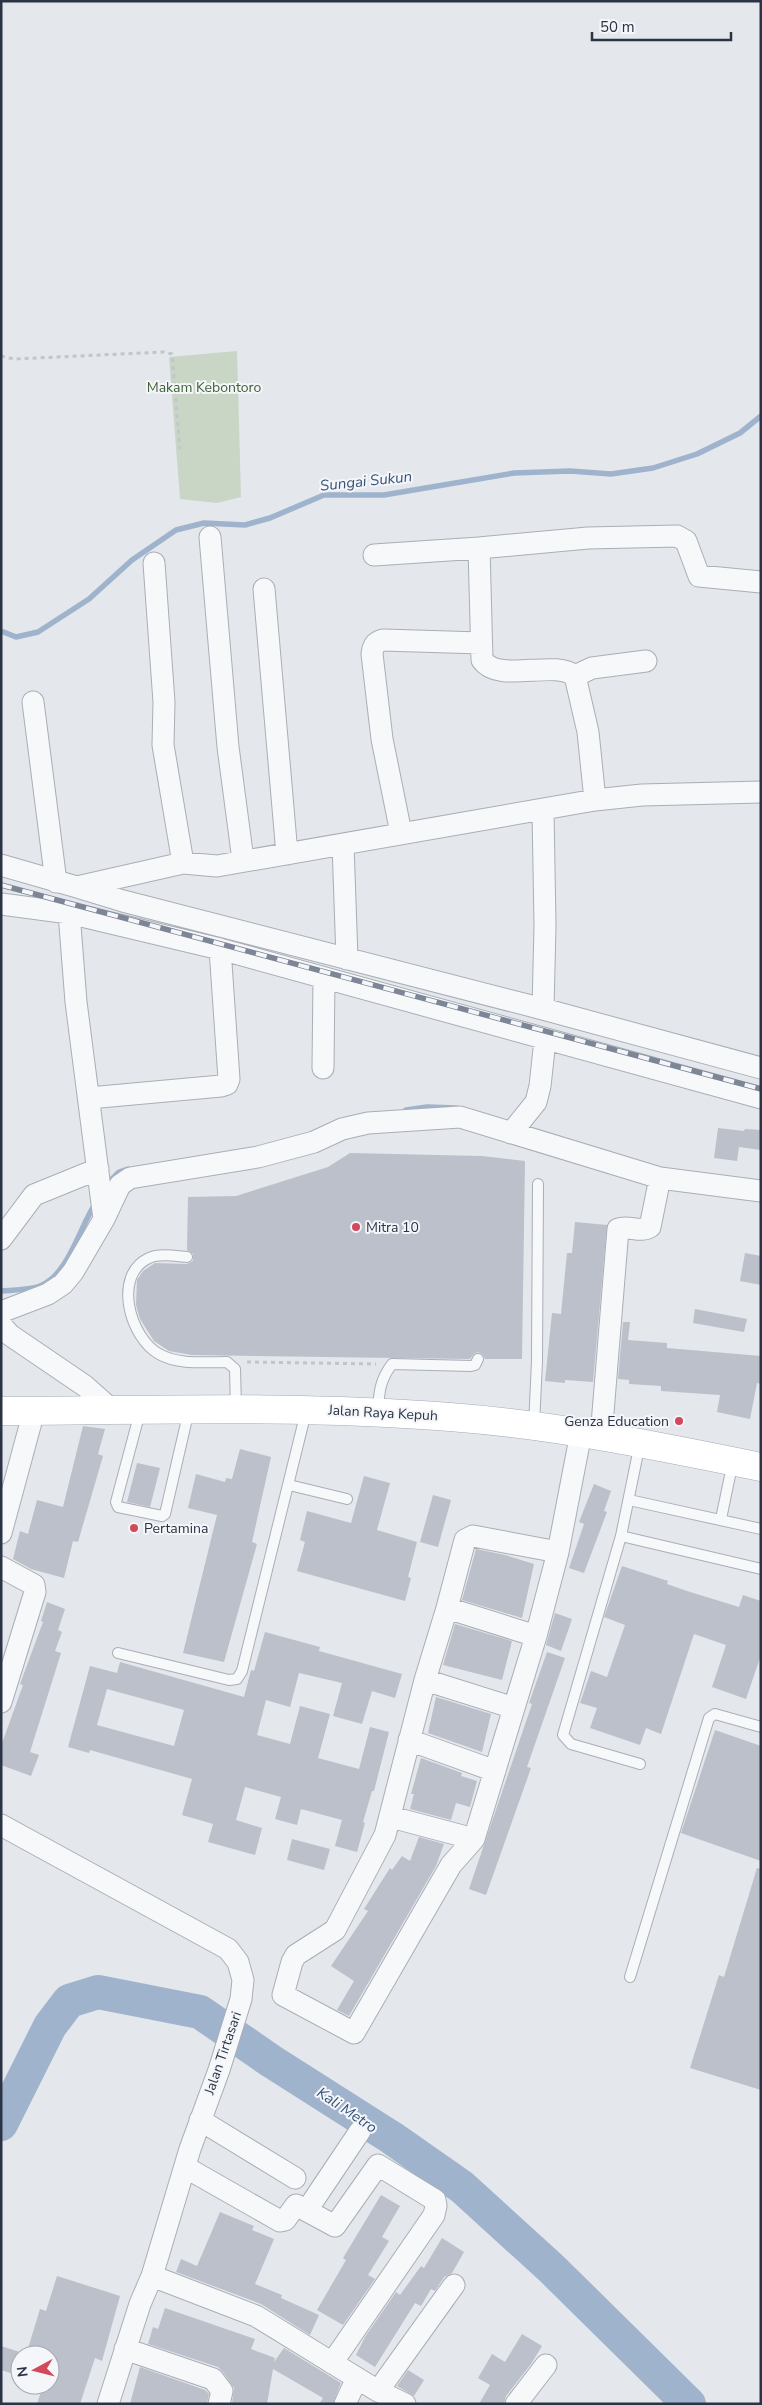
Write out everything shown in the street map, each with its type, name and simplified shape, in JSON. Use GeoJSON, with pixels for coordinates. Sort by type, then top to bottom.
{"type":"FeatureCollection","features":[{"type":"Feature","properties":{"kind":"main road","name":"Jalan Raya Kepuh"},"geometry":{"type":"LineString","coordinates":[[1,1411],[307,1409],[378,1412],[534,1426],[640,1443],[761,1467]]}},
{"type":"Feature","properties":{"kind":"street"},"geometry":{"type":"LineString","coordinates":[[374,554],[479,548],[588,538],[677,536],[686,541],[699,576],[761,582]]}},
{"type":"Feature","properties":{"kind":"street"},"geometry":{"type":"LineString","coordinates":[[210,537],[228,747],[243,860]]}},
{"type":"Feature","properties":{"kind":"street"},"geometry":{"type":"LineString","coordinates":[[479,548],[482,660],[490,668],[566,672],[575,676],[592,668],[646,661]]}},
{"type":"Feature","properties":{"kind":"street"},"geometry":{"type":"LineString","coordinates":[[154,563],[164,702],[162,745],[183,862]]}},
{"type":"Feature","properties":{"kind":"street"},"geometry":{"type":"LineString","coordinates":[[264,589],[287,854]]}},
{"type":"Feature","properties":{"kind":"street"},"geometry":{"type":"LineString","coordinates":[[402,833],[382,739],[372,654],[375,643],[383,640],[481,643]]}},
{"type":"Feature","properties":{"kind":"street"},"geometry":{"type":"LineString","coordinates":[[575,676],[588,732],[595,800]]}},
{"type":"Feature","properties":{"kind":"street"},"geometry":{"type":"LineString","coordinates":[[33,702],[56,882]]}},
{"type":"Feature","properties":{"kind":"street"},"geometry":{"type":"LineString","coordinates":[[77,887],[183,862],[217,866],[595,800],[642,795],[761,792]]}},
{"type":"Feature","properties":{"kind":"street"},"geometry":{"type":"LineString","coordinates":[[543,810],[545,926],[543,1009]]}},
{"type":"Feature","properties":{"kind":"street"},"geometry":{"type":"LineString","coordinates":[[343,844],[347,959]]}},
{"type":"Feature","properties":{"kind":"street"},"geometry":{"type":"LineString","coordinates":[[1,865],[123,901],[543,1009],[761,1068]]}},
{"type":"Feature","properties":{"kind":"street"},"geometry":{"type":"LineString","coordinates":[[1,904],[69,913],[220,949],[761,1098]]}},
{"type":"Feature","properties":{"kind":"street"},"geometry":{"type":"LineString","coordinates":[[1,1312],[48,1294],[63,1284],[73,1272],[100,1191],[75,994],[69,913]]}},
{"type":"Feature","properties":{"kind":"street"},"geometry":{"type":"LineString","coordinates":[[89,1098],[227,1084],[229,1079],[220,949]]}},
{"type":"Feature","properties":{"kind":"street"},"geometry":{"type":"LineString","coordinates":[[323,1068],[324,978]]}},
{"type":"Feature","properties":{"kind":"street"},"geometry":{"type":"LineString","coordinates":[[515,1128],[536,1102],[540,1086],[545,1040]]}},
{"type":"Feature","properties":{"kind":"street"},"geometry":{"type":"LineString","coordinates":[[1,1239],[34,1195],[100,1191],[120,1184],[130,1178],[258,1157],[314,1142],[342,1129],[368,1124],[460,1117],[515,1128],[660,1178],[761,1191]]}},
{"type":"Feature","properties":{"kind":"street"},"geometry":{"type":"LineString","coordinates":[[558,1552],[470,1537],[465,1540],[409,1740],[392,1817],[385,1835],[335,1930],[296,1955],[292,1962],[284,1995],[354,2033],[451,1865],[474,1839],[536,1636],[591,1435],[618,1229],[643,1230],[650,1227],[660,1178]]}},
{"type":"Feature","properties":{"kind":"street"},"geometry":{"type":"LineString","coordinates":[[1,1325],[10,1335],[85,1386],[112,1410]]}},
{"type":"Feature","properties":{"kind":"street"},"geometry":{"type":"LineString","coordinates":[[1,1533],[34,1411]]}},
{"type":"Feature","properties":{"kind":"street"},"geometry":{"type":"LineString","coordinates":[[1,1567],[34,1585],[35,1592],[1,1702]]}},
{"type":"Feature","properties":{"kind":"street"},"geometry":{"type":"LineString","coordinates":[[447,1608],[536,1636]]}},
{"type":"Feature","properties":{"kind":"street"},"geometry":{"type":"LineString","coordinates":[[425,1680],[514,1708]]}},
{"type":"Feature","properties":{"kind":"street"},"geometry":{"type":"LineString","coordinates":[[409,1740],[495,1772]]}},
{"type":"Feature","properties":{"kind":"street"},"geometry":{"type":"LineString","coordinates":[[392,1817],[474,1839]]}},
{"type":"Feature","properties":{"kind":"street","name":"Jalan Tirtasari"},"geometry":{"type":"LineString","coordinates":[[1,1824],[228,1949],[238,1962],[243,1980],[241,2000],[219,2070],[200,2120],[152,2276],[125,2349],[108,2404]]}},
{"type":"Feature","properties":{"kind":"street"},"geometry":{"type":"LineString","coordinates":[[200,2120],[295,2178]]}},
{"type":"Feature","properties":{"kind":"street"},"geometry":{"type":"LineString","coordinates":[[306,2210],[360,2131]]}},
{"type":"Feature","properties":{"kind":"street"},"geometry":{"type":"LineString","coordinates":[[185,2167],[280,2221],[285,2220],[296,2205],[335,2226],[378,2165],[434,2200],[436,2206],[434,2215],[332,2363]]}},
{"type":"Feature","properties":{"kind":"street"},"geometry":{"type":"LineString","coordinates":[[152,2276],[256,2316],[391,2399],[454,2285]]}},
{"type":"Feature","properties":{"kind":"street"},"geometry":{"type":"LineString","coordinates":[[125,2349],[213,2379],[222,2391],[219,2404]]}},
{"type":"Feature","properties":{"kind":"street"},"geometry":{"type":"LineString","coordinates":[[516,2404],[546,2365]]}},
{"type":"Feature","properties":{"kind":"street"},"geometry":{"type":"LineString","coordinates":[[345,2404],[356,2378]]}},
{"type":"Feature","properties":{"kind":"lane"},"geometry":{"type":"LineString","coordinates":[[534,1426],[537,1361],[538,1184]]}},
{"type":"Feature","properties":{"kind":"lane"},"geometry":{"type":"LineString","coordinates":[[187,1257],[152,1257],[138,1266],[129,1294],[131,1319],[138,1334],[160,1355],[172,1360],[227,1362],[235,1369],[236,1409]]}},
{"type":"Feature","properties":{"kind":"lane"},"geometry":{"type":"LineString","coordinates":[[378,1412],[379,1386],[382,1376],[392,1364],[471,1366],[478,1359]]}},
{"type":"Feature","properties":{"kind":"lane"},"geometry":{"type":"LineString","coordinates":[[118,1653],[229,1680],[237,1679],[242,1671],[307,1409]]}},
{"type":"Feature","properties":{"kind":"lane"},"geometry":{"type":"LineString","coordinates":[[141,1410],[116,1502],[118,1507],[162,1516],[165,1514],[190,1410]]}},
{"type":"Feature","properties":{"kind":"lane"},"geometry":{"type":"LineString","coordinates":[[640,1443],[621,1536],[563,1735],[571,1744],[640,1764]]}},
{"type":"Feature","properties":{"kind":"lane"},"geometry":{"type":"LineString","coordinates":[[721,1519],[733,1461]]}},
{"type":"Feature","properties":{"kind":"lane"},"geometry":{"type":"LineString","coordinates":[[289,1485],[347,1499]]}},
{"type":"Feature","properties":{"kind":"lane"},"geometry":{"type":"LineString","coordinates":[[629,1500],[761,1529]]}},
{"type":"Feature","properties":{"kind":"lane"},"geometry":{"type":"LineString","coordinates":[[621,1536],[761,1569]]}},
{"type":"Feature","properties":{"kind":"lane"},"geometry":{"type":"LineString","coordinates":[[630,1977],[709,1718],[715,1714],[761,1727]]}},
{"type":"Feature","properties":{"kind":"path"},"geometry":{"type":"LineString","coordinates":[[1,356],[14,359],[172,354],[180,449]]}},
{"type":"Feature","properties":{"kind":"path"},"geometry":{"type":"LineString","coordinates":[[227,1362],[392,1364]]}},
{"type":"Feature","properties":{"kind":"green space","name":"Makam Kebontoro"},"geometry":{"type":"Polygon","coordinates":[[[237,351],[241,497],[217,503],[180,499],[169,357],[237,351]]]}},
{"type":"Feature","properties":{"kind":"building"},"geometry":{"type":"Polygon","coordinates":[[[718,1128],[744,1131],[745,1129],[761,1130],[761,1150],[739,1147],[737,1161],[714,1158],[718,1128]]]}},
{"type":"Feature","properties":{"kind":"building","name":"Mitra 10"},"geometry":{"type":"Polygon","coordinates":[[[350,1153],[482,1156],[525,1161],[522,1359],[485,1359],[478,1352],[470,1359],[192,1355],[169,1351],[154,1341],[140,1319],[136,1305],[137,1280],[143,1271],[155,1263],[187,1264],[193,1261],[193,1254],[187,1250],[188,1197],[236,1196],[328,1167],[350,1153]]]}},
{"type":"Feature","properties":{"kind":"building"},"geometry":{"type":"Polygon","coordinates":[[[575,1222],[607,1225],[593,1382],[565,1380],[565,1383],[545,1381],[552,1313],[561,1314],[567,1253],[572,1253],[575,1222]]]}},
{"type":"Feature","properties":{"kind":"building"},"geometry":{"type":"Polygon","coordinates":[[[745,1253],[761,1256],[761,1285],[740,1281],[745,1253]]]}},
{"type":"Feature","properties":{"kind":"building"},"geometry":{"type":"Polygon","coordinates":[[[695,1309],[747,1319],[744,1332],[693,1323],[695,1309]]]}},
{"type":"Feature","properties":{"kind":"building"},"geometry":{"type":"Polygon","coordinates":[[[623,1322],[630,1322],[628,1340],[667,1343],[667,1348],[761,1356],[761,1384],[757,1383],[750,1419],[717,1412],[720,1395],[661,1391],[661,1386],[629,1384],[629,1380],[618,1379],[623,1322]]]}},
{"type":"Feature","properties":{"kind":"building"},"geometry":{"type":"Polygon","coordinates":[[[83,1426],[105,1429],[98,1454],[103,1456],[78,1542],[73,1541],[64,1578],[31,1569],[13,1559],[20,1531],[28,1534],[37,1500],[63,1507],[83,1426]]]}},
{"type":"Feature","properties":{"kind":"building"},"geometry":{"type":"Polygon","coordinates":[[[240,1449],[271,1457],[252,1542],[257,1544],[224,1662],[183,1653],[217,1515],[188,1508],[196,1474],[225,1482],[226,1478],[232,1479],[240,1449]]]}},
{"type":"Feature","properties":{"kind":"building"},"geometry":{"type":"Polygon","coordinates":[[[137,1463],[160,1468],[150,1507],[127,1502],[137,1463]]]}},
{"type":"Feature","properties":{"kind":"building"},"geometry":{"type":"Polygon","coordinates":[[[364,1476],[390,1483],[377,1530],[417,1542],[408,1577],[411,1578],[405,1601],[297,1571],[305,1542],[300,1540],[307,1511],[351,1523],[364,1476]]]}},
{"type":"Feature","properties":{"kind":"building"},"geometry":{"type":"Polygon","coordinates":[[[594,1484],[611,1491],[604,1511],[607,1512],[584,1573],[569,1568],[584,1524],[579,1522],[594,1484]]]}},
{"type":"Feature","properties":{"kind":"building"},"geometry":{"type":"Polygon","coordinates":[[[433,1495],[451,1500],[438,1547],[420,1542],[433,1495]]]}},
{"type":"Feature","properties":{"kind":"building"},"geometry":{"type":"Polygon","coordinates":[[[476,1549],[534,1564],[522,1618],[462,1600],[476,1549]]]}},
{"type":"Feature","properties":{"kind":"building"},"geometry":{"type":"Polygon","coordinates":[[[622,1566],[668,1581],[667,1584],[739,1607],[743,1595],[761,1601],[761,1655],[746,1699],[712,1687],[726,1645],[694,1634],[661,1734],[646,1728],[640,1745],[590,1728],[597,1708],[580,1703],[591,1671],[607,1677],[625,1625],[604,1617],[622,1566]]]}},
{"type":"Feature","properties":{"kind":"building"},"geometry":{"type":"Polygon","coordinates":[[[47,1602],[65,1609],[58,1630],[62,1632],[55,1651],[61,1653],[30,1752],[39,1755],[31,1776],[1,1765],[1,1746],[23,1685],[20,1684],[43,1622],[41,1621],[47,1602]]]}},
{"type":"Feature","properties":{"kind":"building"},"geometry":{"type":"Polygon","coordinates":[[[555,1613],[572,1619],[561,1651],[546,1645],[555,1613]]]}},
{"type":"Feature","properties":{"kind":"building"},"geometry":{"type":"Polygon","coordinates":[[[455,1624],[512,1641],[502,1680],[443,1665],[455,1624]]]}},
{"type":"Feature","properties":{"kind":"building"},"geometry":{"type":"Polygon","coordinates":[[[265,1632],[320,1647],[319,1651],[402,1674],[395,1698],[372,1691],[362,1724],[333,1716],[342,1683],[299,1673],[290,1707],[266,1700],[257,1735],[290,1744],[300,1706],[330,1714],[318,1758],[359,1769],[370,1727],[389,1732],[374,1791],[372,1791],[363,1822],[365,1823],[357,1852],[335,1846],[342,1820],[301,1809],[297,1825],[275,1819],[281,1797],[245,1787],[236,1820],[262,1828],[255,1855],[208,1842],[213,1824],[182,1815],[192,1779],[90,1750],[89,1753],[68,1747],[90,1666],[117,1673],[120,1662],[244,1697],[251,1670],[254,1671],[265,1632]],[[107,1689],[97,1725],[174,1746],[184,1710],[107,1689]]]}},
{"type":"Feature","properties":{"kind":"building"},"geometry":{"type":"Polygon","coordinates":[[[547,1652],[565,1658],[527,1767],[531,1768],[486,1895],[469,1889],[532,1704],[529,1703],[547,1652]]]}},
{"type":"Feature","properties":{"kind":"building"},"geometry":{"type":"Polygon","coordinates":[[[436,1697],[491,1714],[482,1752],[428,1733],[436,1697]]]}},
{"type":"Feature","properties":{"kind":"building"},"geometry":{"type":"Polygon","coordinates":[[[715,1730],[761,1746],[761,1861],[681,1833],[715,1730]]]}},
{"type":"Feature","properties":{"kind":"building"},"geometry":{"type":"Polygon","coordinates":[[[421,1758],[462,1773],[461,1776],[477,1781],[470,1807],[456,1803],[451,1820],[410,1809],[414,1794],[411,1794],[421,1758]]]}},
{"type":"Feature","properties":{"kind":"building"},"geometry":{"type":"Polygon","coordinates":[[[419,1837],[444,1844],[436,1866],[349,2016],[337,2010],[354,1981],[331,1966],[368,1911],[364,1909],[390,1868],[392,1870],[402,1856],[410,1861],[419,1837]]]}},
{"type":"Feature","properties":{"kind":"building"},"geometry":{"type":"Polygon","coordinates":[[[292,1839],[330,1849],[324,1870],[287,1860],[292,1839]]]}},
{"type":"Feature","properties":{"kind":"building"},"geometry":{"type":"Polygon","coordinates":[[[757,1868],[761,1869],[761,2090],[690,2068],[719,1975],[724,1977],[757,1868]]]}},
{"type":"Feature","properties":{"kind":"building"},"geometry":{"type":"Polygon","coordinates":[[[381,2195],[400,2206],[382,2237],[389,2241],[368,2275],[375,2279],[343,2325],[317,2310],[346,2260],[343,2258],[381,2195]]]}},
{"type":"Feature","properties":{"kind":"building"},"geometry":{"type":"Polygon","coordinates":[[[220,2212],[254,2226],[252,2230],[274,2239],[255,2284],[282,2295],[281,2298],[319,2315],[310,2335],[261,2304],[176,2272],[181,2259],[197,2266],[220,2212]]]}},
{"type":"Feature","properties":{"kind":"building"},"geometry":{"type":"Polygon","coordinates":[[[442,2238],[464,2252],[452,2273],[444,2277],[435,2291],[431,2289],[421,2306],[415,2303],[375,2367],[356,2355],[365,2337],[396,2292],[400,2295],[421,2266],[424,2268],[442,2238]]]}},
{"type":"Feature","properties":{"kind":"building"},"geometry":{"type":"Polygon","coordinates":[[[57,2276],[120,2296],[102,2361],[95,2358],[80,2404],[37,2404],[40,2395],[60,2395],[60,2345],[29,2345],[40,2309],[46,2311],[57,2276]]]}},
{"type":"Feature","properties":{"kind":"building"},"geometry":{"type":"Polygon","coordinates":[[[165,2308],[255,2339],[251,2349],[275,2358],[274,2362],[284,2348],[341,2383],[333,2404],[319,2404],[323,2398],[273,2369],[267,2404],[232,2404],[234,2388],[218,2367],[148,2344],[153,2327],[158,2329],[165,2308]]]}},
{"type":"Feature","properties":{"kind":"building"},"geometry":{"type":"Polygon","coordinates":[[[522,2334],[542,2346],[531,2364],[506,2396],[504,2404],[479,2404],[490,2385],[478,2378],[492,2354],[505,2362],[522,2334]]]}},
{"type":"Feature","properties":{"kind":"building"},"geometry":{"type":"Polygon","coordinates":[[[1,2346],[10,2349],[10,2373],[1,2370],[1,2346]]]}},
{"type":"Feature","properties":{"kind":"building"},"geometry":{"type":"Polygon","coordinates":[[[140,2367],[205,2390],[209,2394],[207,2404],[130,2404],[140,2367]]]}},
{"type":"Feature","properties":{"kind":"building"},"geometry":{"type":"Polygon","coordinates":[[[408,2370],[424,2380],[414,2396],[397,2386],[408,2370]]]}},
{"type":"Feature","properties":{"kind":"waterway","name":"Sungai Sukun"},"geometry":{"type":"LineString","coordinates":[[1,631],[16,637],[38,632],[89,599],[132,560],[176,530],[204,523],[245,525],[270,518],[324,495],[384,495],[514,473],[570,471],[611,474],[653,468],[697,454],[740,433],[761,416]]}},
{"type":"Feature","properties":{"kind":"waterway"},"geometry":{"type":"LineString","coordinates":[[406,1110],[427,1107],[456,1108]]}},
{"type":"Feature","properties":{"kind":"waterway"},"geometry":{"type":"LineString","coordinates":[[111,1180],[119,1172],[128,1169]]}},
{"type":"Feature","properties":{"kind":"waterway"},"geometry":{"type":"LineString","coordinates":[[1,1291],[36,1287],[50,1280],[65,1262],[95,1204]]}},
{"type":"Feature","properties":{"kind":"waterway","name":"Kali Metro"},"geometry":{"type":"LineString","coordinates":[[1,2124],[50,2026],[69,2001],[98,1992],[200,2012],[271,2061],[392,2138],[462,2187],[551,2268],[689,2404]]}},
{"type":"Feature","properties":{"kind":"railway"},"geometry":{"type":"LineString","coordinates":[[1,885],[761,1089]]}},
{"type":"Feature","properties":{"kind":"place","name":"Mitra 10"},"geometry":{"type":"Point","coordinates":[356,1227]}},
{"type":"Feature","properties":{"kind":"place","name":"Genza Education"},"geometry":{"type":"Point","coordinates":[679,1421]}},
{"type":"Feature","properties":{"kind":"place","name":"Pertamina"},"geometry":{"type":"Point","coordinates":[134,1528]}}]}
